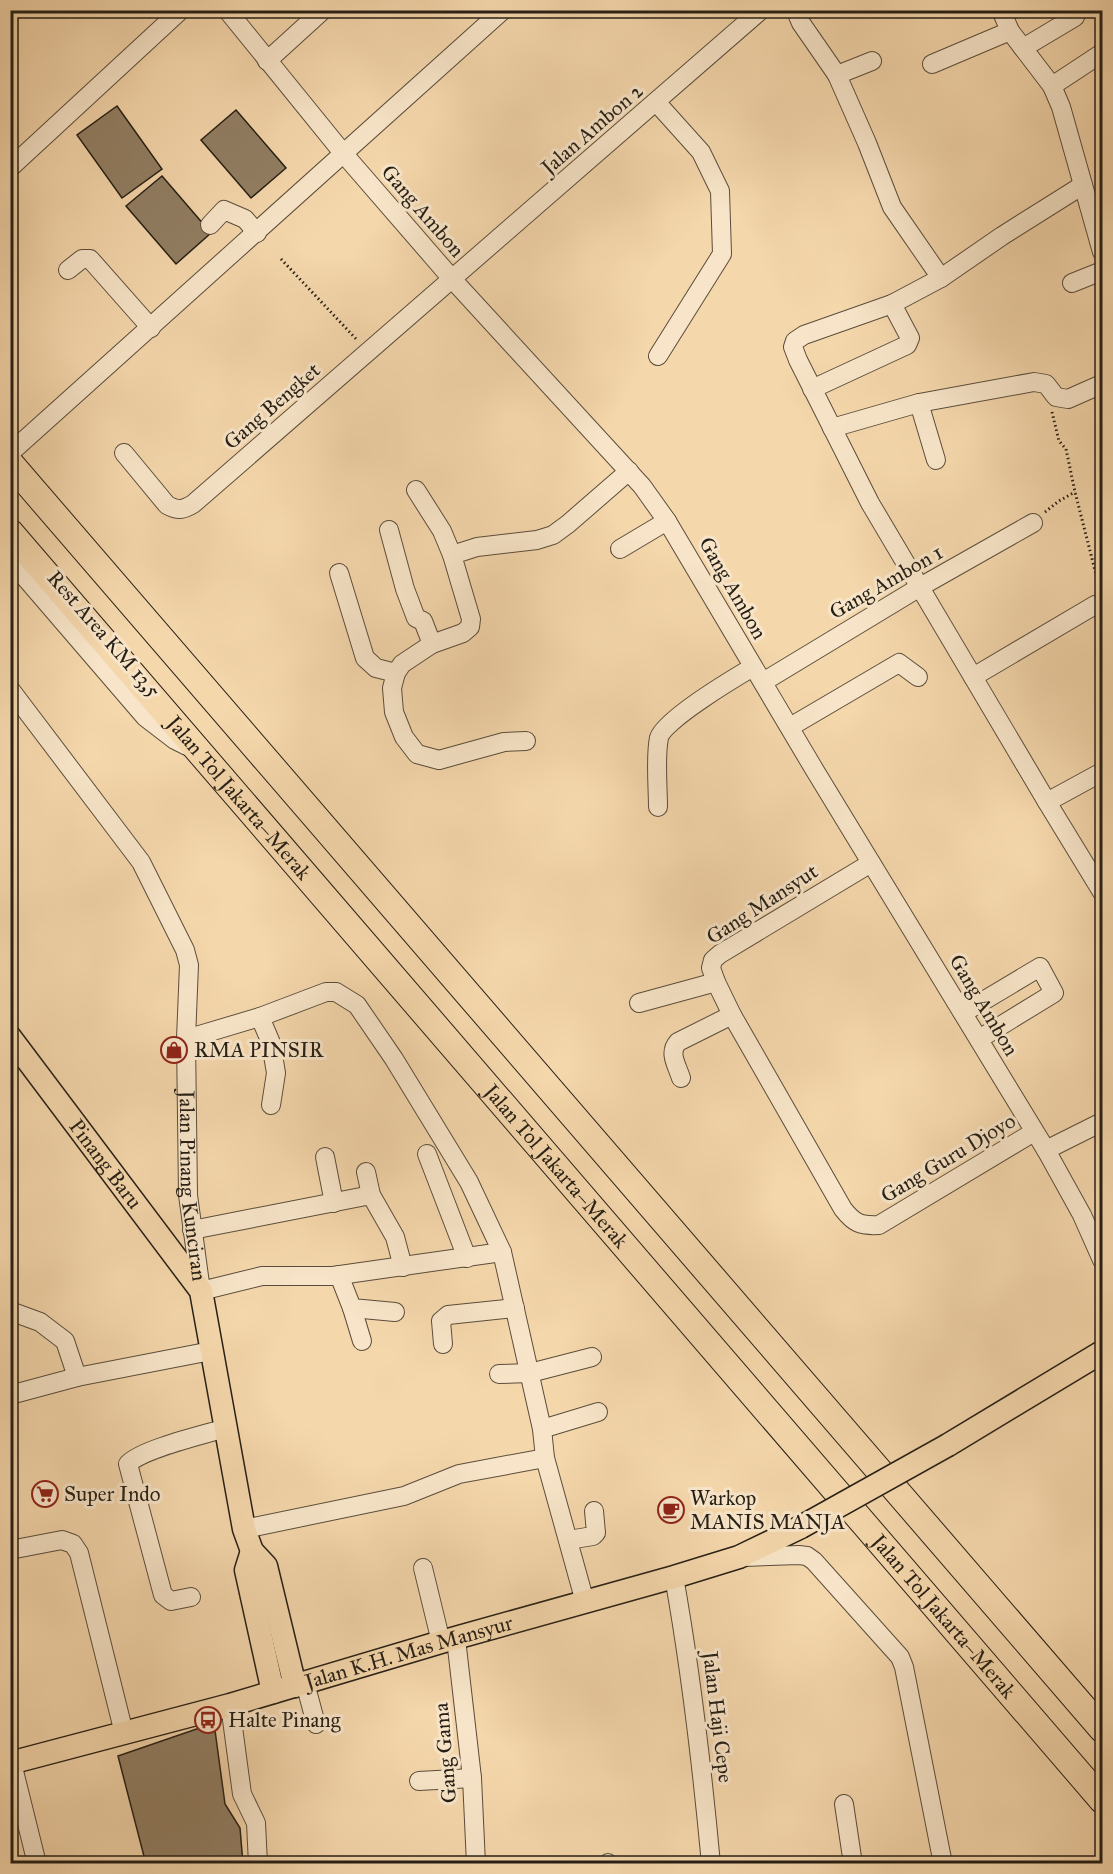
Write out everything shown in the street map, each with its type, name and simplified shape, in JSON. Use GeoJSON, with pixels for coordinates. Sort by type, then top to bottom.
{"type":"FeatureCollection","features":[{"type":"Feature","properties":{"kind":"highway"},"geometry":{"type":"LineString","coordinates":[[10,463],[1102,1729]]}},
{"type":"Feature","properties":{"kind":"highway","name":"Jalan Tol Jakarta–Merak"},"geometry":{"type":"LineString","coordinates":[[10,532],[197,751],[555,1162],[1102,1800]]}},
{"type":"Feature","properties":{"kind":"main road","name":"Pinang Baru"},"geometry":{"type":"LineString","coordinates":[[10,1037],[201,1291]]}},
{"type":"Feature","properties":{"kind":"main road","name":"Jalan Pinang Kunciran"},"geometry":{"type":"LineString","coordinates":[[201,1291],[244,1529],[252,1551],[246,1570],[291,1687]]}},
{"type":"Feature","properties":{"kind":"main road","name":"Jalan K.H. Mas Mansyur"},"geometry":{"type":"LineString","coordinates":[[11,1763],[230,1705],[739,1557],[801,1527],[948,1445],[1102,1352]]}},
{"type":"Feature","properties":{"kind":"street"},"geometry":{"type":"LineString","coordinates":[[10,168],[182,10]]}},
{"type":"Feature","properties":{"kind":"street","name":"Gang Ambon"},"geometry":{"type":"LineString","coordinates":[[227,10],[344,153],[453,280],[629,471],[667,521],[1046,1150],[1082,1215],[1102,1260]]}},
{"type":"Feature","properties":{"kind":"street"},"geometry":{"type":"LineString","coordinates":[[267,61],[323,10]]}},
{"type":"Feature","properties":{"kind":"street"},"geometry":{"type":"LineString","coordinates":[[10,453],[503,10]]}},
{"type":"Feature","properties":{"kind":"street","name":"Jalan Ambon 2"},"geometry":{"type":"LineString","coordinates":[[453,280],[761,10]]}},
{"type":"Feature","properties":{"kind":"street"},"geometry":{"type":"LineString","coordinates":[[799,10],[798,16],[801,23],[837,75],[867,142],[892,207],[941,278]]}},
{"type":"Feature","properties":{"kind":"street"},"geometry":{"type":"LineString","coordinates":[[1001,10],[1010,31],[1052,86],[1061,107],[1102,252]]}},
{"type":"Feature","properties":{"kind":"street"},"geometry":{"type":"LineString","coordinates":[[1023,48],[1075,17]]}},
{"type":"Feature","properties":{"kind":"street"},"geometry":{"type":"LineString","coordinates":[[932,64],[1010,31]]}},
{"type":"Feature","properties":{"kind":"street"},"geometry":{"type":"LineString","coordinates":[[1052,86],[1102,53]]}},
{"type":"Feature","properties":{"kind":"street"},"geometry":{"type":"LineString","coordinates":[[837,75],[872,61]]}},
{"type":"Feature","properties":{"kind":"street"},"geometry":{"type":"LineString","coordinates":[[657,102],[701,152],[720,191],[722,255],[658,356]]}},
{"type":"Feature","properties":{"kind":"street"},"geometry":{"type":"LineString","coordinates":[[1083,185],[941,278],[892,304],[804,335],[795,340],[793,347],[870,503],[1102,892]]}},
{"type":"Feature","properties":{"kind":"street"},"geometry":{"type":"LineString","coordinates":[[210,225],[224,210],[245,219],[257,233]]}},
{"type":"Feature","properties":{"kind":"street"},"geometry":{"type":"LineString","coordinates":[[68,270],[82,259],[90,259],[151,328]]}},
{"type":"Feature","properties":{"kind":"street"},"geometry":{"type":"LineString","coordinates":[[1072,283],[1102,270]]}},
{"type":"Feature","properties":{"kind":"street","name":"Gang Bengket"},"geometry":{"type":"LineString","coordinates":[[124,453],[167,505],[177,510],[184,509],[193,504],[453,280]]}},
{"type":"Feature","properties":{"kind":"street"},"geometry":{"type":"LineString","coordinates":[[812,389],[907,345],[910,339],[892,304]]}},
{"type":"Feature","properties":{"kind":"street"},"geometry":{"type":"LineString","coordinates":[[832,428],[919,403],[1034,382],[1046,384],[1056,397],[1068,399],[1102,384]]}},
{"type":"Feature","properties":{"kind":"street"},"geometry":{"type":"LineString","coordinates":[[919,403],[936,460]]}},
{"type":"Feature","properties":{"kind":"street"},"geometry":{"type":"LineString","coordinates":[[452,555],[477,547],[537,540],[553,535],[629,471]]}},
{"type":"Feature","properties":{"kind":"street"},"geometry":{"type":"LineString","coordinates":[[416,490],[431,510],[442,531],[452,555],[471,619],[470,627],[463,633],[432,644],[402,664],[396,673],[392,688],[394,712],[404,737],[417,754],[439,760],[504,742],[526,741]]}},
{"type":"Feature","properties":{"kind":"street"},"geometry":{"type":"LineString","coordinates":[[620,549],[667,521]]}},
{"type":"Feature","properties":{"kind":"street","name":"Gang Ambon 1"},"geometry":{"type":"LineString","coordinates":[[658,807],[659,736],[667,724],[682,712],[920,587],[1033,523]]}},
{"type":"Feature","properties":{"kind":"street"},"geometry":{"type":"LineString","coordinates":[[389,530],[405,589],[416,618],[423,621],[432,644]]}},
{"type":"Feature","properties":{"kind":"street","name":"Rest Area KM 13,5"},"geometry":{"type":"LineString","coordinates":[[10,560],[145,717],[175,740],[197,751]]}},
{"type":"Feature","properties":{"kind":"street"},"geometry":{"type":"LineString","coordinates":[[339,573],[365,658],[376,668],[396,673]]}},
{"type":"Feature","properties":{"kind":"street"},"geometry":{"type":"LineString","coordinates":[[973,677],[1095,605]]}},
{"type":"Feature","properties":{"kind":"street"},"geometry":{"type":"LineString","coordinates":[[790,727],[899,663],[918,677]]}},
{"type":"Feature","properties":{"kind":"street","name":"Jalan Pinang Kunciran"},"geometry":{"type":"LineString","coordinates":[[10,689],[141,862],[185,950],[189,965],[186,1039],[188,1191],[201,1291]]}},
{"type":"Feature","properties":{"kind":"street"},"geometry":{"type":"LineString","coordinates":[[1047,802],[1102,772]]}},
{"type":"Feature","properties":{"kind":"street","name":"Gang Mansyut"},"geometry":{"type":"LineString","coordinates":[[716,981],[711,968],[713,960],[720,954],[871,862]]}},
{"type":"Feature","properties":{"kind":"street"},"geometry":{"type":"LineString","coordinates":[[963,1013],[1040,967],[1054,993],[979,1040]]}},
{"type":"Feature","properties":{"kind":"street"},"geometry":{"type":"LineString","coordinates":[[639,1003],[716,981],[732,1015],[678,1042],[672,1054],[681,1078]]}},
{"type":"Feature","properties":{"kind":"street"},"geometry":{"type":"LineString","coordinates":[[186,1039],[260,1017],[326,992],[336,992],[357,1005],[394,1059],[469,1182],[502,1252],[542,1429],[545,1458],[585,1602]]}},
{"type":"Feature","properties":{"kind":"street","name":"Gang Guru Djoyo"},"geometry":{"type":"LineString","coordinates":[[732,1015],[843,1209],[852,1220],[866,1226],[879,1225],[1034,1132]]}},
{"type":"Feature","properties":{"kind":"street"},"geometry":{"type":"LineString","coordinates":[[260,1017],[271,1043],[276,1072],[271,1105]]}},
{"type":"Feature","properties":{"kind":"street"},"geometry":{"type":"LineString","coordinates":[[1046,1150],[1102,1122]]}},
{"type":"Feature","properties":{"kind":"street"},"geometry":{"type":"LineString","coordinates":[[427,1154],[467,1258]]}},
{"type":"Feature","properties":{"kind":"street"},"geometry":{"type":"LineString","coordinates":[[325,1157],[334,1203]]}},
{"type":"Feature","properties":{"kind":"street"},"geometry":{"type":"LineString","coordinates":[[366,1172],[371,1195],[395,1237],[403,1267]]}},
{"type":"Feature","properties":{"kind":"street"},"geometry":{"type":"LineString","coordinates":[[192,1230],[371,1195]]}},
{"type":"Feature","properties":{"kind":"street"},"geometry":{"type":"LineString","coordinates":[[201,1291],[262,1276],[339,1275],[502,1252]]}},
{"type":"Feature","properties":{"kind":"street"},"geometry":{"type":"LineString","coordinates":[[339,1275],[363,1341]]}},
{"type":"Feature","properties":{"kind":"street"},"geometry":{"type":"LineString","coordinates":[[352,1308],[395,1312]]}},
{"type":"Feature","properties":{"kind":"street"},"geometry":{"type":"LineString","coordinates":[[443,1344],[441,1321],[448,1315],[515,1308]]}},
{"type":"Feature","properties":{"kind":"street"},"geometry":{"type":"LineString","coordinates":[[10,1311],[40,1322],[66,1341],[77,1377]]}},
{"type":"Feature","properties":{"kind":"street"},"geometry":{"type":"LineString","coordinates":[[10,1395],[77,1377],[211,1351]]}},
{"type":"Feature","properties":{"kind":"street"},"geometry":{"type":"LineString","coordinates":[[499,1374],[530,1373],[592,1357]]}},
{"type":"Feature","properties":{"kind":"street"},"geometry":{"type":"LineString","coordinates":[[542,1429],[598,1412]]}},
{"type":"Feature","properties":{"kind":"street"},"geometry":{"type":"LineString","coordinates":[[191,1597],[171,1601],[163,1595],[128,1464],[132,1459],[226,1428]]}},
{"type":"Feature","properties":{"kind":"street"},"geometry":{"type":"LineString","coordinates":[[244,1529],[404,1496],[459,1474],[545,1458]]}},
{"type":"Feature","properties":{"kind":"street"},"geometry":{"type":"LineString","coordinates":[[568,1540],[593,1536],[596,1533],[594,1511]]}},
{"type":"Feature","properties":{"kind":"street"},"geometry":{"type":"LineString","coordinates":[[10,1550],[62,1540],[74,1544],[79,1553],[124,1733]]}},
{"type":"Feature","properties":{"kind":"street"},"geometry":{"type":"LineString","coordinates":[[739,1557],[799,1555],[814,1560],[900,1657],[904,1667],[943,1863]]}},
{"type":"Feature","properties":{"kind":"street","name":"Gang Gama"},"geometry":{"type":"LineString","coordinates":[[423,1568],[448,1641],[472,1778],[476,1863]]}},
{"type":"Feature","properties":{"kind":"street","name":"Jalan Haji Cepe"},"geometry":{"type":"LineString","coordinates":[[674,1577],[702,1758],[711,1863]]}},
{"type":"Feature","properties":{"kind":"street"},"geometry":{"type":"LineString","coordinates":[[291,1687],[316,1724]]}},
{"type":"Feature","properties":{"kind":"street"},"geometry":{"type":"LineString","coordinates":[[230,1705],[242,1794],[256,1823],[258,1863]]}},
{"type":"Feature","properties":{"kind":"street"},"geometry":{"type":"LineString","coordinates":[[11,1763],[37,1863]]}},
{"type":"Feature","properties":{"kind":"street"},"geometry":{"type":"LineString","coordinates":[[419,1781],[472,1778]]}},
{"type":"Feature","properties":{"kind":"street"},"geometry":{"type":"LineString","coordinates":[[844,1804],[853,1863]]}},
{"type":"Feature","properties":{"kind":"path"},"geometry":{"type":"LineString","coordinates":[[281,259],[368,352]]}},
{"type":"Feature","properties":{"kind":"path"},"geometry":{"type":"LineString","coordinates":[[1046,384],[1059,441],[1066,449],[1100,590],[1095,605]]}},
{"type":"Feature","properties":{"kind":"path"},"geometry":{"type":"LineString","coordinates":[[1033,523],[1059,501],[1075,492]]}},
{"type":"Feature","properties":{"kind":"building"},"geometry":{"type":"Polygon","coordinates":[[[117,106],[162,169],[122,198],[77,135],[117,106]]]}},
{"type":"Feature","properties":{"kind":"building"},"geometry":{"type":"Polygon","coordinates":[[[236,110],[286,168],[251,198],[201,140],[236,110]]]}},
{"type":"Feature","properties":{"kind":"building"},"geometry":{"type":"Polygon","coordinates":[[[162,176],[211,233],[176,264],[126,206],[162,176]]]}},
{"type":"Feature","properties":{"kind":"building"},"geometry":{"type":"Polygon","coordinates":[[[214,1723],[225,1804],[240,1828],[243,1864],[146,1864],[118,1756],[214,1723]]]}},
{"type":"Feature","properties":{"kind":"place","name":"RMA PINSIR"},"geometry":{"type":"Point","coordinates":[174,1050]}},
{"type":"Feature","properties":{"kind":"place","name":"Super Indo"},"geometry":{"type":"Point","coordinates":[45,1494]}},
{"type":"Feature","properties":{"kind":"place","name":"Warkop MANIS MANJA"},"geometry":{"type":"Point","coordinates":[671,1510]}},
{"type":"Feature","properties":{"kind":"place","name":"Halte Pinang"},"geometry":{"type":"Point","coordinates":[208,1720]}}]}
